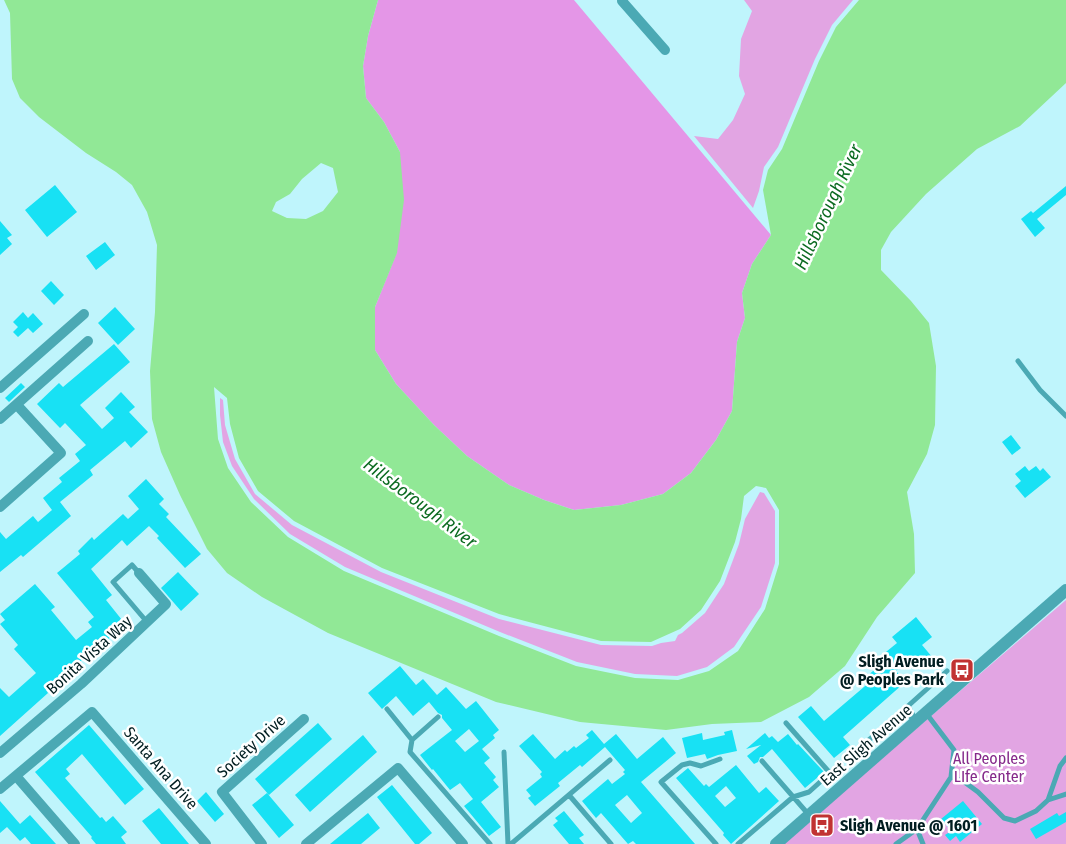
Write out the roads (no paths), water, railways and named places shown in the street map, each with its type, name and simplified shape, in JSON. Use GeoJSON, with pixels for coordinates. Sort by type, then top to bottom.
{"type":"FeatureCollection","features":[{"type":"Feature","properties":{"kind":"street"},"geometry":{"type":"LineString","coordinates":[[622,0],[665,50]]}},
{"type":"Feature","properties":{"kind":"street"},"geometry":{"type":"LineString","coordinates":[[0,388],[84,314]]}},
{"type":"Feature","properties":{"kind":"street"},"geometry":{"type":"LineString","coordinates":[[0,419],[88,341]]}},
{"type":"Feature","properties":{"kind":"street"},"geometry":{"type":"LineString","coordinates":[[0,507],[61,453],[17,405]]}},
{"type":"Feature","properties":{"kind":"street","name":"Bonita Vista Way"},"geometry":{"type":"LineString","coordinates":[[0,753],[81,684],[166,604],[139,573]]}},
{"type":"Feature","properties":{"kind":"street","name":"East Sligh Avenue"},"geometry":{"type":"LineString","coordinates":[[781,843],[809,816],[1066,590]]}},
{"type":"Feature","properties":{"kind":"street","name":"Santa Ana Drive"},"geometry":{"type":"LineString","coordinates":[[16,776],[92,712],[206,844]]}},
{"type":"Feature","properties":{"kind":"street","name":"Society Drive"},"geometry":{"type":"LineString","coordinates":[[262,844],[222,792],[304,719]]}},
{"type":"Feature","properties":{"kind":"street"},"geometry":{"type":"LineString","coordinates":[[306,844],[398,768],[463,844]]}},
{"type":"Feature","properties":{"kind":"street"},"geometry":{"type":"LineString","coordinates":[[0,789],[16,776],[75,844]]}},
{"type":"Feature","properties":{"kind":"lane"},"geometry":{"type":"LineString","coordinates":[[1018,361],[1040,390],[1066,416]]}},
{"type":"Feature","properties":{"kind":"lane"},"geometry":{"type":"LineString","coordinates":[[139,573],[132,565],[113,582],[147,622]]}},
{"type":"Feature","properties":{"kind":"lane"},"geometry":{"type":"LineString","coordinates":[[916,722],[908,706],[947,671]]}},
{"type":"Feature","properties":{"kind":"lane"},"geometry":{"type":"LineString","coordinates":[[387,709],[412,740]]}},
{"type":"Feature","properties":{"kind":"lane"},"geometry":{"type":"LineString","coordinates":[[863,745],[904,710],[916,722]]}},
{"type":"Feature","properties":{"kind":"lane"},"geometry":{"type":"LineString","coordinates":[[896,844],[916,829],[951,777],[954,750],[926,713]]}},
{"type":"Feature","properties":{"kind":"lane"},"geometry":{"type":"LineString","coordinates":[[438,717],[412,740],[410,752],[490,844]]}},
{"type":"Feature","properties":{"kind":"lane"},"geometry":{"type":"LineString","coordinates":[[738,844],[793,797],[809,792],[830,773],[786,723]]}},
{"type":"Feature","properties":{"kind":"lane"},"geometry":{"type":"LineString","coordinates":[[504,752],[510,844]]}},
{"type":"Feature","properties":{"kind":"lane"},"geometry":{"type":"LineString","coordinates":[[1048,800],[1060,766],[1066,758]]}},
{"type":"Feature","properties":{"kind":"lane"},"geometry":{"type":"LineString","coordinates":[[716,844],[661,782],[682,765],[690,763],[701,766],[720,759]]}},
{"type":"Feature","properties":{"kind":"lane"},"geometry":{"type":"LineString","coordinates":[[510,844],[610,760]]}},
{"type":"Feature","properties":{"kind":"lane"},"geometry":{"type":"LineString","coordinates":[[762,761],[809,816]]}},
{"type":"Feature","properties":{"kind":"lane"},"geometry":{"type":"LineString","coordinates":[[951,777],[962,781],[978,792],[1004,818],[1015,821],[1036,811],[1048,800],[1066,794]]}},
{"type":"Feature","properties":{"kind":"lane"},"geometry":{"type":"LineString","coordinates":[[569,795],[611,844]]}},
{"type":"Feature","properties":{"kind":"lane"},"geometry":{"type":"LineString","coordinates":[[916,829],[923,844]]}},
{"type":"Feature","properties":{"kind":"water","name":"Hillsborough River"},"geometry":{"type":"Polygon","coordinates":[[[4,0],[378,0],[368,36],[363,66],[366,98],[384,122],[400,152],[404,200],[397,253],[375,307],[375,350],[396,384],[434,425],[467,456],[509,485],[574,510],[621,505],[663,494],[691,473],[716,440],[732,411],[737,342],[745,318],[742,293],[752,264],[771,235],[763,190],[768,170],[782,149],[819,61],[836,27],[859,0],[1066,0],[1066,83],[1020,126],[977,149],[926,194],[891,232],[881,250],[881,270],[929,323],[936,366],[935,425],[927,454],[907,492],[914,534],[915,573],[877,617],[845,666],[809,697],[761,722],[712,724],[666,730],[580,722],[496,702],[328,633],[262,597],[227,573],[207,549],[161,452],[152,419],[150,371],[155,312],[157,245],[147,212],[132,185],[39,117],[20,98],[12,79],[10,13],[4,0]],[[321,163],[302,179],[290,194],[276,202],[272,211],[287,218],[306,219],[323,211],[338,192],[333,168],[321,163]],[[214,387],[218,439],[228,468],[251,502],[288,537],[344,571],[499,636],[576,666],[635,678],[678,680],[709,671],[738,651],[765,609],[779,564],[779,510],[766,488],[756,486],[744,496],[735,542],[720,581],[701,610],[680,629],[651,642],[601,641],[499,614],[382,568],[294,521],[258,491],[239,458],[230,424],[227,398],[214,387]]]}},
{"type":"Feature","properties":{"kind":"place","name":"Sligh Avenue @ Peoples Park"},"geometry":{"type":"Point","coordinates":[962,670]}},
{"type":"Feature","properties":{"kind":"place","name":"Sligh Avenue @ 1601"},"geometry":{"type":"Point","coordinates":[822,825]}},
{"type":"Feature","properties":{"kind":"park label","name":"All Peoples LIfe Center"},"geometry":{"type":"Point","coordinates":[989,767]}}]}
